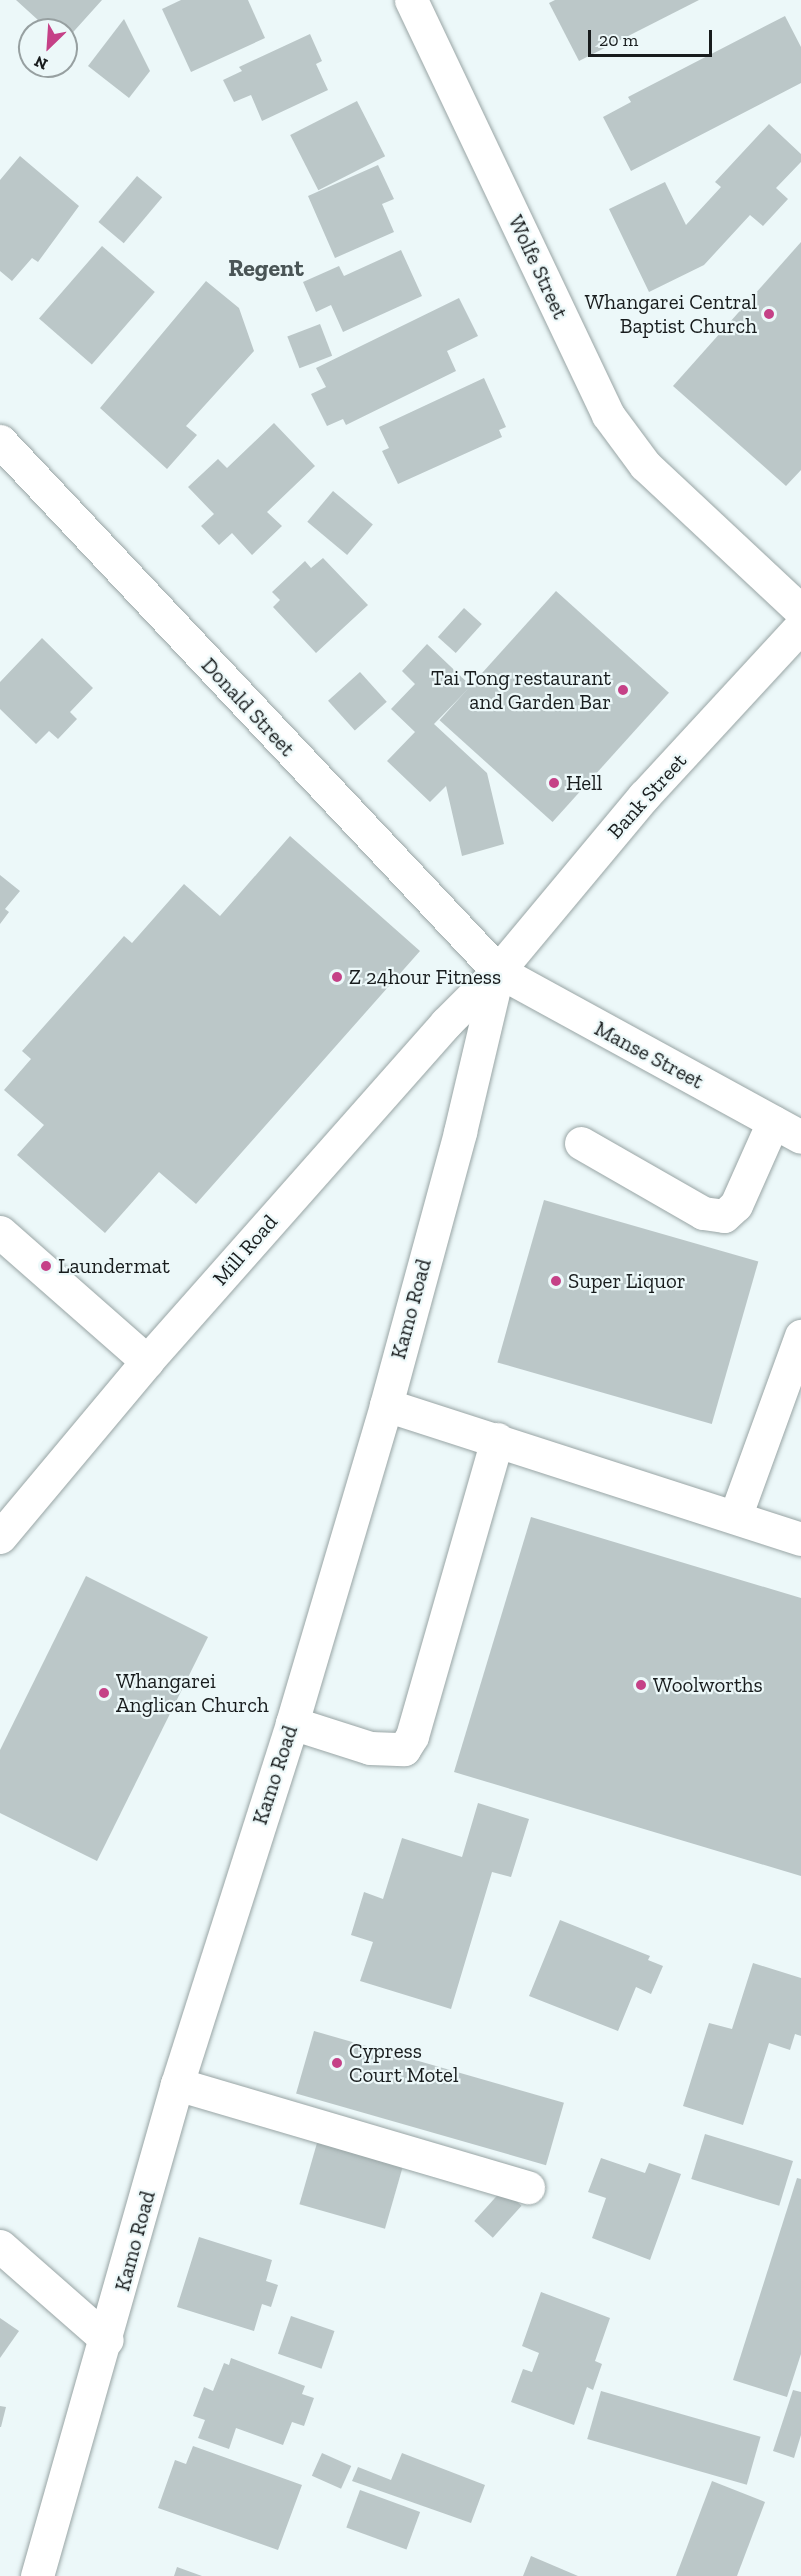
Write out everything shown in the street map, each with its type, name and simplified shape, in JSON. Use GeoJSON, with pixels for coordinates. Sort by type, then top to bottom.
{"type":"FeatureCollection","features":[{"type":"Feature","properties":{"kind":"main road","name":"Wolfe Street"},"geometry":{"type":"LineString","coordinates":[[411,0],[608,415],[645,465],[801,611]]}},
{"type":"Feature","properties":{"kind":"main road","name":"Donald Street"},"geometry":{"type":"LineString","coordinates":[[0,441],[498,971]]}},
{"type":"Feature","properties":{"kind":"main road","name":"Bank Street"},"geometry":{"type":"LineString","coordinates":[[498,971],[644,796],[801,626]]}},
{"type":"Feature","properties":{"kind":"main road","name":"Manse Street"},"geometry":{"type":"LineString","coordinates":[[498,971],[801,1137]]}},
{"type":"Feature","properties":{"kind":"main road","name":"Mill Road"},"geometry":{"type":"LineString","coordinates":[[0,1537],[147,1361],[447,1023],[498,971]]}},
{"type":"Feature","properties":{"kind":"main road","name":"Kamo Road"},"geometry":{"type":"LineString","coordinates":[[37,2576],[107,2340],[177,2084],[292,1723],[386,1405],[460,1132],[498,971]]}},
{"type":"Feature","properties":{"kind":"main road"},"geometry":{"type":"LineString","coordinates":[[581,1143],[703,1213],[724,1216],[736,1205],[772,1122]]}},
{"type":"Feature","properties":{"kind":"main road"},"geometry":{"type":"LineString","coordinates":[[0,1232],[147,1361]]}},
{"type":"Feature","properties":{"kind":"main road"},"geometry":{"type":"LineString","coordinates":[[735,1516],[801,1336]]}},
{"type":"Feature","properties":{"kind":"main road"},"geometry":{"type":"LineString","coordinates":[[386,1405],[497,1438],[801,1539]]}},
{"type":"Feature","properties":{"kind":"main road"},"geometry":{"type":"LineString","coordinates":[[292,1723],[370,1748],[404,1749],[412,1736],[497,1438]]}},
{"type":"Feature","properties":{"kind":"main road"},"geometry":{"type":"LineString","coordinates":[[177,2084],[528,2187]]}},
{"type":"Feature","properties":{"kind":"main road"},"geometry":{"type":"LineString","coordinates":[[0,2246],[107,2340]]}},
{"type":"Feature","properties":{"kind":"building"},"geometry":{"type":"Polygon","coordinates":[[[16,0],[102,0],[78,27],[78,18],[36,18],[16,0]]]}},
{"type":"Feature","properties":{"kind":"building"},"geometry":{"type":"Polygon","coordinates":[[[181,0],[248,0],[265,38],[191,72],[162,9],[181,0]]]}},
{"type":"Feature","properties":{"kind":"building"},"geometry":{"type":"Polygon","coordinates":[[[555,0],[699,0],[579,61],[549,3],[555,0]]]}},
{"type":"Feature","properties":{"kind":"building"},"geometry":{"type":"Polygon","coordinates":[[[785,16],[801,47],[801,83],[631,171],[603,117],[631,102],[628,97],[785,16]]]}},
{"type":"Feature","properties":{"kind":"building"},"geometry":{"type":"Polygon","coordinates":[[[124,19],[150,71],[129,98],[88,66],[124,19]]]}},
{"type":"Feature","properties":{"kind":"building"},"geometry":{"type":"Polygon","coordinates":[[[310,34],[322,61],[316,64],[328,90],[262,121],[251,95],[234,102],[223,80],[242,71],[239,67],[310,34]]]}},
{"type":"Feature","properties":{"kind":"building"},"geometry":{"type":"Polygon","coordinates":[[[357,101],[385,156],[318,190],[290,135],[357,101]]]}},
{"type":"Feature","properties":{"kind":"building"},"geometry":{"type":"Polygon","coordinates":[[[769,124],[801,154],[801,162],[776,188],[788,199],[763,226],[750,215],[704,265],[649,292],[609,209],[665,182],[686,225],[721,187],[715,182],[769,124]]]}},
{"type":"Feature","properties":{"kind":"building"},"geometry":{"type":"Polygon","coordinates":[[[20,156],[79,206],[38,262],[32,258],[12,281],[0,271],[0,180],[20,156]]]}},
{"type":"Feature","properties":{"kind":"building"},"geometry":{"type":"Polygon","coordinates":[[[378,165],[394,199],[382,204],[394,232],[335,258],[308,196],[378,165]]]}},
{"type":"Feature","properties":{"kind":"building"},"geometry":{"type":"Polygon","coordinates":[[[137,176],[162,197],[124,243],[98,222],[137,176]]]}},
{"type":"Feature","properties":{"kind":"building","name":"Whangarei Central Baptist Church"},"geometry":{"type":"Polygon","coordinates":[[[801,242],[801,470],[786,486],[673,386],[801,242]]]}},
{"type":"Feature","properties":{"kind":"building"},"geometry":{"type":"Polygon","coordinates":[[[102,246],[155,292],[92,364],[39,318],[102,246]]]}},
{"type":"Feature","properties":{"kind":"building"},"geometry":{"type":"Polygon","coordinates":[[[401,250],[422,296],[343,332],[331,305],[316,312],[303,282],[339,266],[344,276],[401,250]]]}},
{"type":"Feature","properties":{"kind":"building"},"geometry":{"type":"Polygon","coordinates":[[[206,281],[239,308],[254,351],[186,426],[197,435],[167,469],[100,408],[206,281]]]}},
{"type":"Feature","properties":{"kind":"building"},"geometry":{"type":"Polygon","coordinates":[[[459,298],[478,336],[447,351],[456,371],[346,425],[343,419],[327,426],[311,394],[326,387],[316,368],[459,298]]]}},
{"type":"Feature","properties":{"kind":"building"},"geometry":{"type":"Polygon","coordinates":[[[320,324],[332,356],[300,368],[287,337],[320,324]]]}},
{"type":"Feature","properties":{"kind":"building"},"geometry":{"type":"Polygon","coordinates":[[[484,378],[506,427],[499,430],[502,437],[398,484],[382,451],[389,448],[379,427],[484,378]]]}},
{"type":"Feature","properties":{"kind":"building"},"geometry":{"type":"Polygon","coordinates":[[[274,423],[315,466],[267,512],[282,526],[252,555],[232,533],[219,545],[201,526],[214,514],[188,487],[218,459],[227,468],[274,423]]]}},
{"type":"Feature","properties":{"kind":"building"},"geometry":{"type":"Polygon","coordinates":[[[333,491],[373,524],[347,555],[307,522],[333,491]]]}},
{"type":"Feature","properties":{"kind":"building"},"geometry":{"type":"Polygon","coordinates":[[[323,558],[368,605],[316,653],[273,607],[280,600],[272,592],[305,561],[311,568],[323,558]]]}},
{"type":"Feature","properties":{"kind":"building"},"geometry":{"type":"Polygon","coordinates":[[[556,591],[669,693],[553,822],[440,720],[556,591]]]}},
{"type":"Feature","properties":{"kind":"building"},"geometry":{"type":"Polygon","coordinates":[[[464,608],[482,624],[456,653],[438,637],[464,608]]]}},
{"type":"Feature","properties":{"kind":"building"},"geometry":{"type":"Polygon","coordinates":[[[42,638],[93,688],[70,712],[77,719],[58,739],[49,731],[36,744],[0,709],[0,682],[42,638]]]}},
{"type":"Feature","properties":{"kind":"building"},"geometry":{"type":"Polygon","coordinates":[[[427,644],[471,686],[434,724],[487,773],[504,844],[462,856],[446,786],[430,802],[387,761],[415,732],[391,709],[415,684],[402,671],[427,644]]]}},
{"type":"Feature","properties":{"kind":"building"},"geometry":{"type":"Polygon","coordinates":[[[360,672],[387,702],[355,730],[328,701],[360,672]]]}},
{"type":"Feature","properties":{"kind":"building"},"geometry":{"type":"Polygon","coordinates":[[[290,836],[420,951],[196,1204],[159,1172],[105,1233],[17,1155],[44,1125],[4,1090],[31,1059],[22,1051],[124,936],[132,943],[184,884],[220,916],[290,836]]]}},
{"type":"Feature","properties":{"kind":"building"},"geometry":{"type":"Polygon","coordinates":[[[0,875],[20,891],[5,909],[9,912],[0,924],[0,875]]]}},
{"type":"Feature","properties":{"kind":"building"},"geometry":{"type":"Polygon","coordinates":[[[544,1200],[758,1261],[712,1424],[497,1362],[544,1200]]]}},
{"type":"Feature","properties":{"kind":"building","name":"Woolworths"},"geometry":{"type":"Polygon","coordinates":[[[531,1517],[801,1598],[801,1876],[454,1772],[531,1517]]]}},
{"type":"Feature","properties":{"kind":"building","name":"Whangarei Anglican Church"},"geometry":{"type":"Polygon","coordinates":[[[86,1576],[208,1637],[97,1861],[0,1813],[0,1750],[86,1576]]]}},
{"type":"Feature","properties":{"kind":"building"},"geometry":{"type":"Polygon","coordinates":[[[478,1803],[529,1819],[511,1877],[492,1872],[451,2009],[360,1981],[373,1942],[351,1935],[364,1892],[383,1899],[402,1838],[462,1857],[478,1803]]]}},
{"type":"Feature","properties":{"kind":"building"},"geometry":{"type":"Polygon","coordinates":[[[560,1920],[650,1956],[648,1960],[663,1966],[651,1994],[636,1987],[618,2031],[529,1996],[560,1920]]]}},
{"type":"Feature","properties":{"kind":"building"},"geometry":{"type":"Polygon","coordinates":[[[753,1963],[801,1978],[801,2036],[795,2034],[790,2050],[769,2043],[743,2125],[683,2106],[709,2023],[732,2029],[753,1963]]]}},
{"type":"Feature","properties":{"kind":"building"},"geometry":{"type":"Polygon","coordinates":[[[314,2031],[564,2103],[546,2165],[296,2093],[314,2031]]]}},
{"type":"Feature","properties":{"kind":"building"},"geometry":{"type":"Polygon","coordinates":[[[705,2134],[793,2161],[779,2206],[691,2179],[705,2134]]]}},
{"type":"Feature","properties":{"kind":"building"},"geometry":{"type":"Polygon","coordinates":[[[319,2136],[405,2161],[385,2229],[299,2204],[319,2136]]]}},
{"type":"Feature","properties":{"kind":"building"},"geometry":{"type":"Polygon","coordinates":[[[601,2158],[645,2173],[649,2163],[681,2174],[650,2260],[592,2238],[606,2198],[588,2192],[601,2158]]]}},
{"type":"Feature","properties":{"kind":"building"},"geometry":{"type":"Polygon","coordinates":[[[797,2178],[801,2179],[801,2354],[787,2397],[733,2380],[797,2178]]]}},
{"type":"Feature","properties":{"kind":"building"},"geometry":{"type":"Polygon","coordinates":[[[503,2189],[522,2206],[493,2238],[474,2221],[503,2189]]]}},
{"type":"Feature","properties":{"kind":"building"},"geometry":{"type":"Polygon","coordinates":[[[199,2237],[272,2260],[266,2281],[278,2285],[271,2307],[262,2304],[254,2331],[177,2307],[199,2237]]]}},
{"type":"Feature","properties":{"kind":"building"},"geometry":{"type":"Polygon","coordinates":[[[541,2292],[610,2318],[595,2361],[602,2364],[593,2390],[587,2387],[574,2425],[511,2402],[523,2369],[532,2372],[539,2353],[522,2346],[541,2292]]]}},
{"type":"Feature","properties":{"kind":"building"},"geometry":{"type":"Polygon","coordinates":[[[291,2316],[334,2331],[321,2369],[278,2354],[291,2316]]]}},
{"type":"Feature","properties":{"kind":"building"},"geometry":{"type":"Polygon","coordinates":[[[0,2318],[19,2331],[0,2358],[0,2318]]]}},
{"type":"Feature","properties":{"kind":"building"},"geometry":{"type":"Polygon","coordinates":[[[231,2358],[305,2386],[302,2394],[314,2398],[304,2426],[292,2422],[283,2445],[236,2428],[229,2449],[198,2438],[205,2420],[193,2416],[204,2387],[213,2391],[224,2363],[229,2365],[231,2358]]]}},
{"type":"Feature","properties":{"kind":"building"},"geometry":{"type":"Polygon","coordinates":[[[793,2390],[801,2392],[801,2435],[794,2458],[773,2451],[793,2390]]]}},
{"type":"Feature","properties":{"kind":"building"},"geometry":{"type":"Polygon","coordinates":[[[601,2391],[761,2437],[747,2485],[587,2439],[601,2391]]]}},
{"type":"Feature","properties":{"kind":"building"},"geometry":{"type":"Polygon","coordinates":[[[0,2406],[6,2407],[1,2427],[0,2427],[0,2406]]]}},
{"type":"Feature","properties":{"kind":"building"},"geometry":{"type":"Polygon","coordinates":[[[193,2446],[302,2485],[278,2550],[158,2508],[175,2460],[186,2464],[193,2446]]]}},
{"type":"Feature","properties":{"kind":"building"},"geometry":{"type":"Polygon","coordinates":[[[322,2453],[351,2466],[341,2489],[312,2476],[322,2453]]]}},
{"type":"Feature","properties":{"kind":"building"},"geometry":{"type":"Polygon","coordinates":[[[402,2453],[485,2485],[471,2523],[352,2481],[358,2467],[391,2480],[402,2453]]]}},
{"type":"Feature","properties":{"kind":"building"},"geometry":{"type":"Polygon","coordinates":[[[712,2481],[765,2502],[737,2576],[676,2576],[712,2481]]]}},
{"type":"Feature","properties":{"kind":"building"},"geometry":{"type":"Polygon","coordinates":[[[360,2490],[420,2512],[406,2549],[346,2528],[360,2490]]]}},
{"type":"Feature","properties":{"kind":"building"},"geometry":{"type":"Polygon","coordinates":[[[531,2556],[578,2576],[523,2576],[531,2556]]]}},
{"type":"Feature","properties":{"kind":"building"},"geometry":{"type":"Polygon","coordinates":[[[177,2567],[202,2576],[174,2576],[177,2567]]]}},
{"type":"Feature","properties":{"kind":"place","name":"Whangarei Central Baptist Church"},"geometry":{"type":"Point","coordinates":[769,314]}},
{"type":"Feature","properties":{"kind":"place","name":"Tai Tong restaurant and Garden Bar"},"geometry":{"type":"Point","coordinates":[623,690]}},
{"type":"Feature","properties":{"kind":"place","name":"Hell"},"geometry":{"type":"Point","coordinates":[554,783]}},
{"type":"Feature","properties":{"kind":"place","name":"Z 24hour Fitness"},"geometry":{"type":"Point","coordinates":[337,977]}},
{"type":"Feature","properties":{"kind":"place","name":"Laundermat"},"geometry":{"type":"Point","coordinates":[46,1266]}},
{"type":"Feature","properties":{"kind":"place","name":"Super Liquor"},"geometry":{"type":"Point","coordinates":[556,1281]}},
{"type":"Feature","properties":{"kind":"place","name":"Woolworths"},"geometry":{"type":"Point","coordinates":[641,1685]}},
{"type":"Feature","properties":{"kind":"place","name":"Whangarei Anglican Church"},"geometry":{"type":"Point","coordinates":[104,1693]}},
{"type":"Feature","properties":{"kind":"place","name":"Cypress Court Motel"},"geometry":{"type":"Point","coordinates":[337,2063]}},
{"type":"Feature","properties":{"kind":"district","name":"Regent"},"geometry":{"type":"Point","coordinates":[266,268]}}]}
